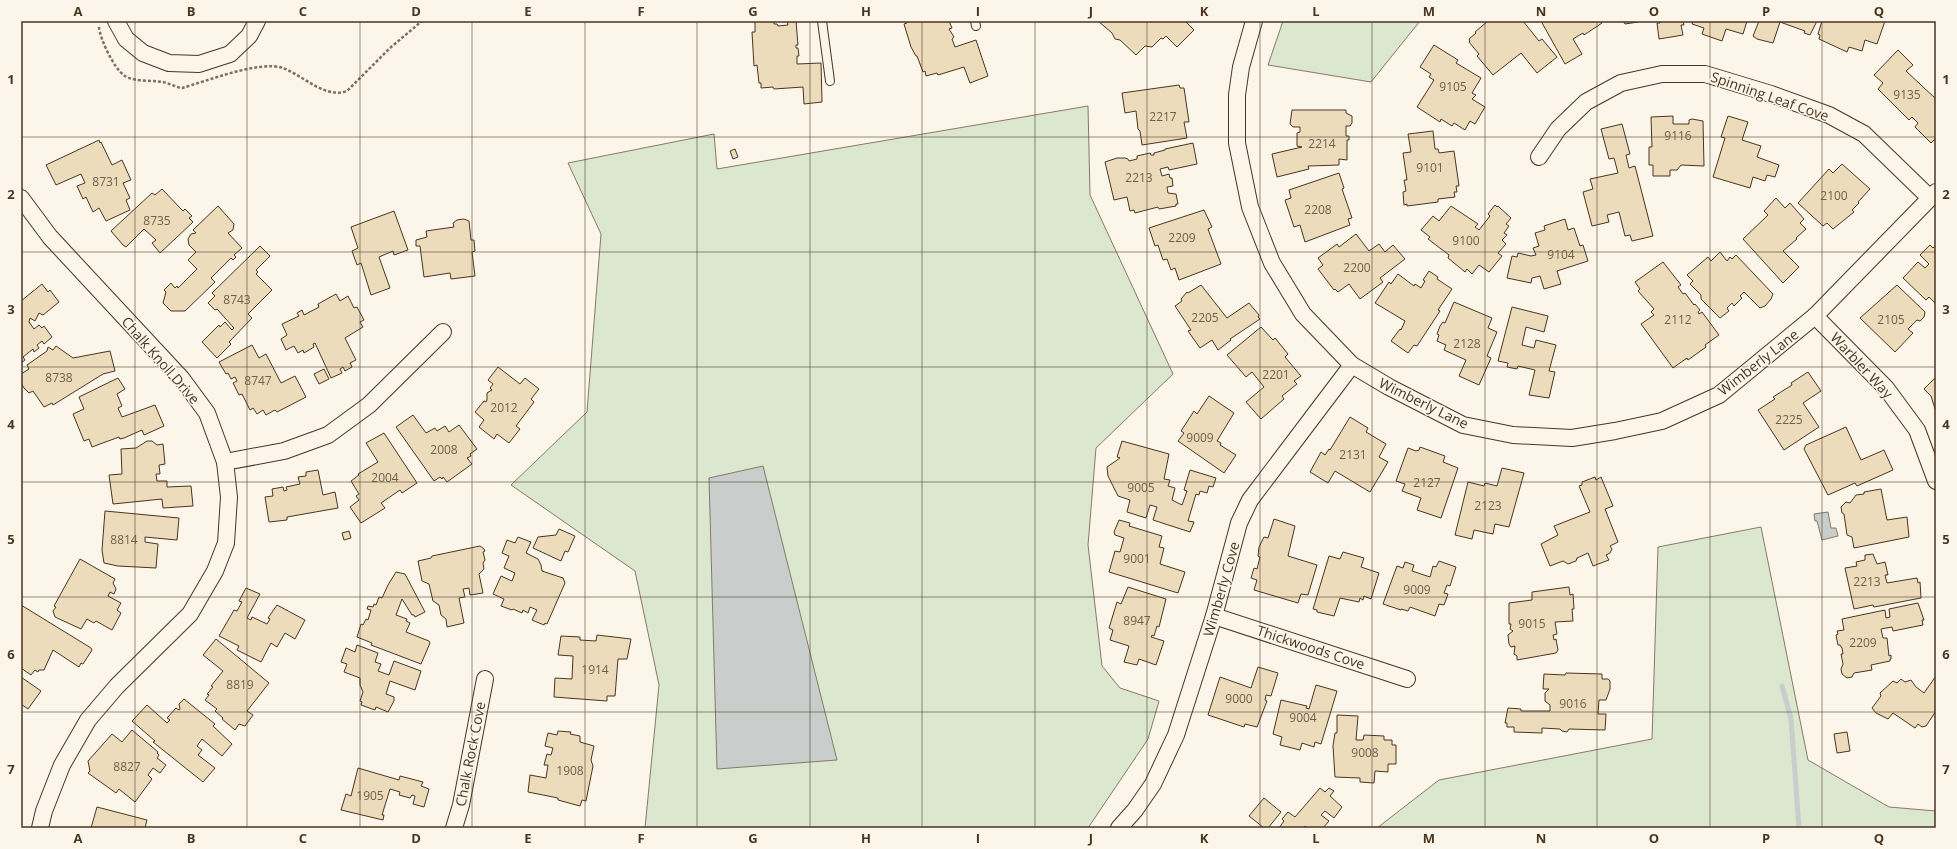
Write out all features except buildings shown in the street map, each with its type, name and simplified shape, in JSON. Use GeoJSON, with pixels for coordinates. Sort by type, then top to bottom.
{"type":"FeatureCollection","features":[{"type":"Feature","properties":{"kind":"street"},"geometry":{"type":"LineString","coordinates":[[116,21],[126,39],[143,53],[169,63],[199,64],[230,54],[249,36],[257,21]]}},
{"type":"Feature","properties":{"kind":"street","name":"Wimberly Lane"},"geometry":{"type":"LineString","coordinates":[[1254,21],[1240,67],[1237,95],[1237,143],[1250,207],[1272,263],[1303,314],[1352,365],[1389,387],[1463,425],[1513,435],[1572,438],[1615,432],[1662,421],[1718,395],[1815,316],[1933,195]]}},
{"type":"Feature","properties":{"kind":"street","name":"Spinning Leaf Cove"},"geometry":{"type":"LineString","coordinates":[[1538,157],[1558,129],[1586,102],[1621,83],[1662,74],[1705,74],[1771,94],[1829,115],[1864,134],[1933,195]]}},
{"type":"Feature","properties":{"kind":"street","name":"Chalk Knoll Drive"},"geometry":{"type":"LineString","coordinates":[[21,198],[50,237],[182,379],[207,413],[225,462],[229,497],[226,543],[215,571],[190,614],[117,686],[88,720],[62,765],[44,811],[40,828]]}},
{"type":"Feature","properties":{"kind":"street","name":"Warbler Way"},"geometry":{"type":"LineString","coordinates":[[1815,316],[1886,388],[1917,430],[1936,480]]}},
{"type":"Feature","properties":{"kind":"street"},"geometry":{"type":"LineString","coordinates":[[225,462],[284,451],[328,435],[369,405],[443,332]]}},
{"type":"Feature","properties":{"kind":"street","name":"Wimberly Cove"},"geometry":{"type":"LineString","coordinates":[[1119,828],[1135,810],[1153,784],[1176,736],[1214,616],[1239,523],[1250,500],[1352,365]]}},
{"type":"Feature","properties":{"kind":"street","name":"Thickwoods Cove"},"geometry":{"type":"LineString","coordinates":[[1214,616],[1407,678]]}},
{"type":"Feature","properties":{"kind":"street","name":"Chalk Rock Cove"},"geometry":{"type":"LineString","coordinates":[[454,828],[461,805],[485,679]]}},
{"type":"Feature","properties":{"kind":"lane"},"geometry":{"type":"LineString","coordinates":[[822,21],[830,81]]}},
{"type":"Feature","properties":{"kind":"path"},"geometry":{"type":"LineString","coordinates":[[99,21],[99,32],[109,54],[124,75],[132,79],[164,82],[182,88],[261,66],[283,68],[328,92],[338,94],[347,91],[390,48],[422,21]]}},
{"type":"Feature","properties":{"kind":"green space"},"geometry":{"type":"Polygon","coordinates":[[[1283,21],[1420,21],[1371,82],[1268,65],[1283,21]]]}},
{"type":"Feature","properties":{"kind":"green space"},"geometry":{"type":"Polygon","coordinates":[[[1088,106],[1090,195],[1173,374],[1096,448],[1088,545],[1102,666],[1120,688],[1159,701],[1148,739],[1088,828],[645,828],[659,685],[635,571],[511,485],[587,412],[601,234],[568,163],[714,134],[717,169],[1088,106]]]}},
{"type":"Feature","properties":{"kind":"green space"},"geometry":{"type":"Polygon","coordinates":[[[1761,527],[1808,760],[1889,807],[1936,811],[1936,828],[1377,828],[1439,780],[1652,739],[1658,547],[1761,527]]]}},
{"type":"Feature","properties":{"kind":"shaded area"},"geometry":{"type":"Polygon","coordinates":[[[763,466],[837,760],[717,769],[709,478],[763,466]]]}},
{"type":"Feature","properties":{"kind":"shaded area"},"geometry":{"type":"Polygon","coordinates":[[[1828,512],[1831,528],[1836,528],[1838,536],[1822,540],[1814,514],[1828,512]]]}},
{"type":"Feature","properties":{"kind":"waterway"},"geometry":{"type":"LineString","coordinates":[[1782,686],[1791,719],[1799,828]]}}]}
